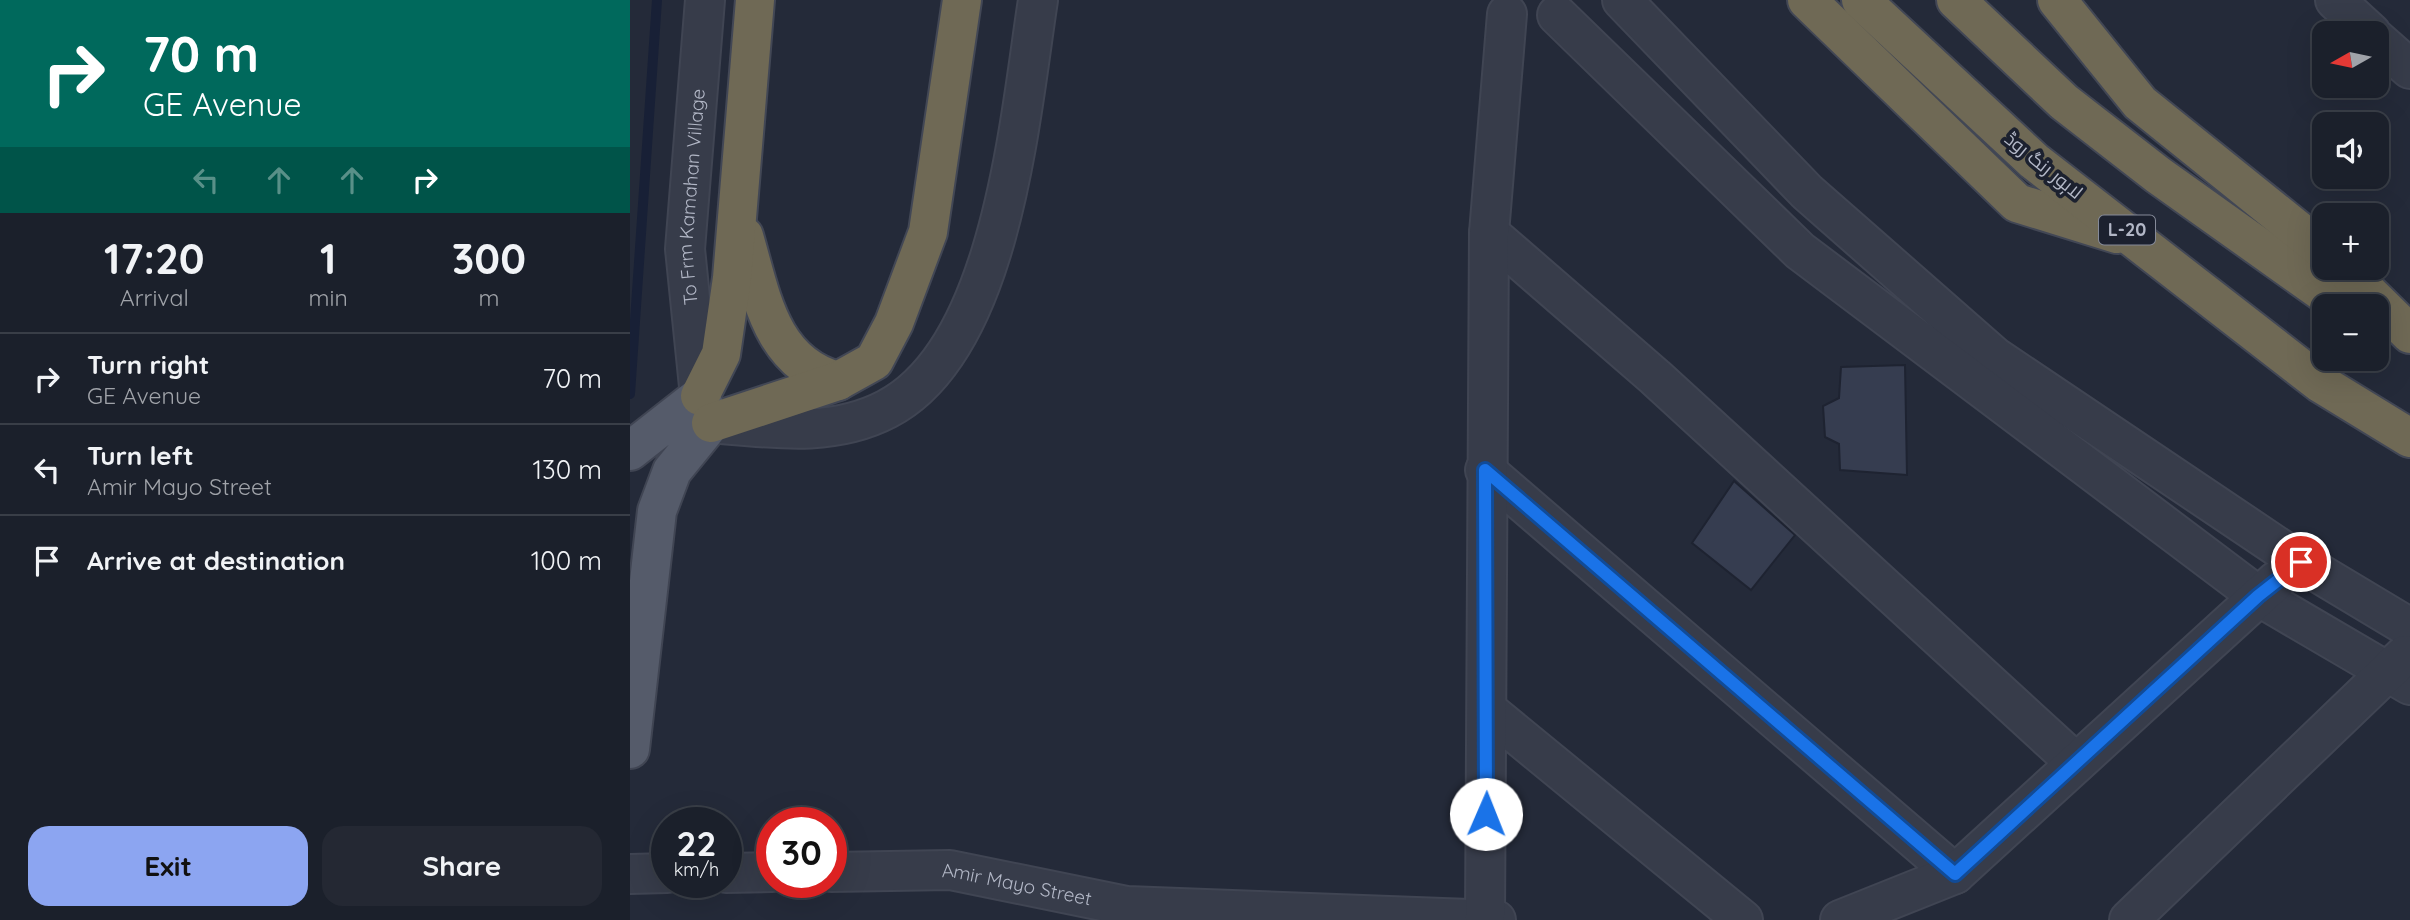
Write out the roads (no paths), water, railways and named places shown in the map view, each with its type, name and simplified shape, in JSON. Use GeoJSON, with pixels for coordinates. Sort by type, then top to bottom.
{"type":"FeatureCollection","features":[{"type":"Feature","properties":{"kind":"highway"},"geometry":{"type":"LineString","coordinates":[[755,0],[732,278],[721,354],[705,409],[838,381],[874,361],[894,323],[928,232],[962,0]]}},
{"type":"Feature","properties":{"kind":"highway"},"geometry":{"type":"LineString","coordinates":[[1807,0],[2017,203],[2142,242]]}},
{"type":"Feature","properties":{"kind":"highway","name":"لاہور رنگ روڈ"},"geometry":{"type":"LineString","coordinates":[[1861,0],[2035,160],[2142,242],[2213,302],[2320,383],[2410,438]]}},
{"type":"Feature","properties":{"kind":"highway"},"geometry":{"type":"LineString","coordinates":[[1956,0],[2064,102],[2178,190],[2325,294]]}},
{"type":"Feature","properties":{"kind":"highway"},"geometry":{"type":"LineString","coordinates":[[2057,0],[2140,103],[2312,241]]}},
{"type":"Feature","properties":{"kind":"highway"},"geometry":{"type":"LineString","coordinates":[[738,214],[763,309],[772,329],[803,364],[820,376],[838,381]]}},
{"type":"Feature","properties":{"kind":"highway"},"geometry":{"type":"LineString","coordinates":[[2355,280],[2410,334]]}},
{"type":"Feature","properties":{"kind":"highway"},"geometry":{"type":"LineString","coordinates":[[2389,335],[2410,347]]}},
{"type":"Feature","properties":{"kind":"main road"},"geometry":{"type":"LineString","coordinates":[[630,451],[705,409]]}},
{"type":"Feature","properties":{"kind":"main road"},"geometry":{"type":"LineString","coordinates":[[630,749],[639,566],[672,471],[705,409]]}},
{"type":"Feature","properties":{"kind":"street","name":"To Frm Kamahan Village"},"geometry":{"type":"LineString","coordinates":[[705,0],[685,250],[705,409]]}},
{"type":"Feature","properties":{"kind":"street"},"geometry":{"type":"LineString","coordinates":[[705,409],[796,431],[841,425],[887,409],[928,380],[975,304],[983,278],[1009,187],[1038,0]]}},
{"type":"Feature","properties":{"kind":"street"},"geometry":{"type":"LineString","coordinates":[[1622,0],[1807,192],[1995,357],[2301,562],[2410,628]]}},
{"type":"Feature","properties":{"kind":"street"},"geometry":{"type":"LineString","coordinates":[[2335,0],[2358,21]]}},
{"type":"Feature","properties":{"kind":"street"},"geometry":{"type":"LineString","coordinates":[[1490,919],[1485,470],[1489,233],[1507,14]]}},
{"type":"Feature","properties":{"kind":"street"},"geometry":{"type":"LineString","coordinates":[[1558,15],[1800,251],[2258,596],[2402,669],[2135,918]]}},
{"type":"Feature","properties":{"kind":"street"},"geometry":{"type":"LineString","coordinates":[[2389,50],[2410,69]]}},
{"type":"Feature","properties":{"kind":"street"},"geometry":{"type":"LineString","coordinates":[[696,106],[702,116],[710,120],[724,121],[746,111]]}},
{"type":"Feature","properties":{"kind":"street"},"geometry":{"type":"LineString","coordinates":[[1489,233],[1655,377],[2076,763]]}},
{"type":"Feature","properties":{"kind":"street"},"geometry":{"type":"LineString","coordinates":[[1485,470],[1955,874]]}},
{"type":"Feature","properties":{"kind":"street"},"geometry":{"type":"LineString","coordinates":[[1840,920],[1955,874],[2258,596],[2301,562]]}},
{"type":"Feature","properties":{"kind":"street"},"geometry":{"type":"LineString","coordinates":[[1487,710],[1743,920]]}},
{"type":"Feature","properties":{"kind":"street","name":"Amir Mayo Street"},"geometry":{"type":"LineString","coordinates":[[847,872],[950,870],[1128,913],[1490,919]]}},
{"type":"Feature","properties":{"kind":"street"},"geometry":{"type":"LineString","coordinates":[[630,874],[651,873]]}},
{"type":"Feature","properties":{"kind":"waterway"},"geometry":{"type":"LineString","coordinates":[[630,394],[657,0]]}}]}
